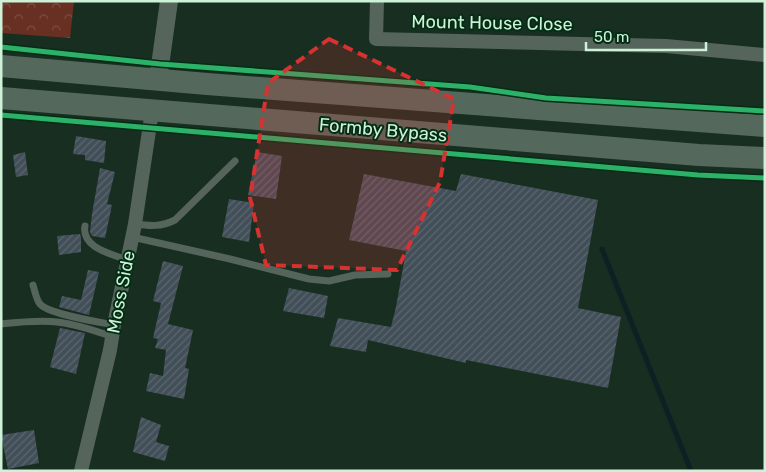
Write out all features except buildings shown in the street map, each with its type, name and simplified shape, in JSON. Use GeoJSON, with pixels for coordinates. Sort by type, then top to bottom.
{"type":"FeatureCollection","features":[{"type":"Feature","properties":{"kind":"highway","name":"Formby Bypass"},"geometry":{"type":"LineString","coordinates":[[1,66],[158,80],[765,126]]}},
{"type":"Feature","properties":{"kind":"highway","name":"Formby Bypass"},"geometry":{"type":"LineString","coordinates":[[1,98],[699,155],[765,158]]}},
{"type":"Feature","properties":{"kind":"street"},"geometry":{"type":"LineString","coordinates":[[158,80],[169,1]]}},
{"type":"Feature","properties":{"kind":"street","name":"Mount House Close"},"geometry":{"type":"LineString","coordinates":[[377,1],[376,39],[666,46],[765,55]]}},
{"type":"Feature","properties":{"kind":"street","name":"Moss Side"},"geometry":{"type":"LineString","coordinates":[[82,471],[110,350],[133,231],[152,111]]}},
{"type":"Feature","properties":{"kind":"lane"},"geometry":{"type":"LineString","coordinates":[[133,231],[175,220],[235,161]]}},
{"type":"Feature","properties":{"kind":"lane"},"geometry":{"type":"LineString","coordinates":[[85,226],[85,235],[90,243],[127,260]]}},
{"type":"Feature","properties":{"kind":"lane"},"geometry":{"type":"LineString","coordinates":[[133,231],[230,259],[309,278],[329,281],[355,275],[388,274]]}},
{"type":"Feature","properties":{"kind":"lane"},"geometry":{"type":"LineString","coordinates":[[33,285],[39,303],[45,308],[87,320],[113,330]]}},
{"type":"Feature","properties":{"kind":"lane"},"geometry":{"type":"LineString","coordinates":[[1,324],[28,321],[58,322],[113,330]]}},
{"type":"Feature","properties":{"kind":"highlighted area"},"geometry":{"type":"Polygon","coordinates":[[[329,39],[454,99],[440,182],[397,270],[266,265],[250,198],[268,83],[329,39]]]}},
{"type":"Feature","properties":{"kind":"green space"},"geometry":{"type":"Polygon","coordinates":[[[1,1],[74,1],[70,38],[1,33],[1,1]]]}},
{"type":"Feature","properties":{"kind":"waterway"},"geometry":{"type":"LineString","coordinates":[[602,249],[691,471]]}},
{"type":"Feature","properties":{"kind":"cycle path"},"geometry":{"type":"LineString","coordinates":[[1,47],[160,64],[470,87],[546,98],[765,111]]}},
{"type":"Feature","properties":{"kind":"cycle path"},"geometry":{"type":"LineString","coordinates":[[1,115],[698,175],[765,178]]}}]}
